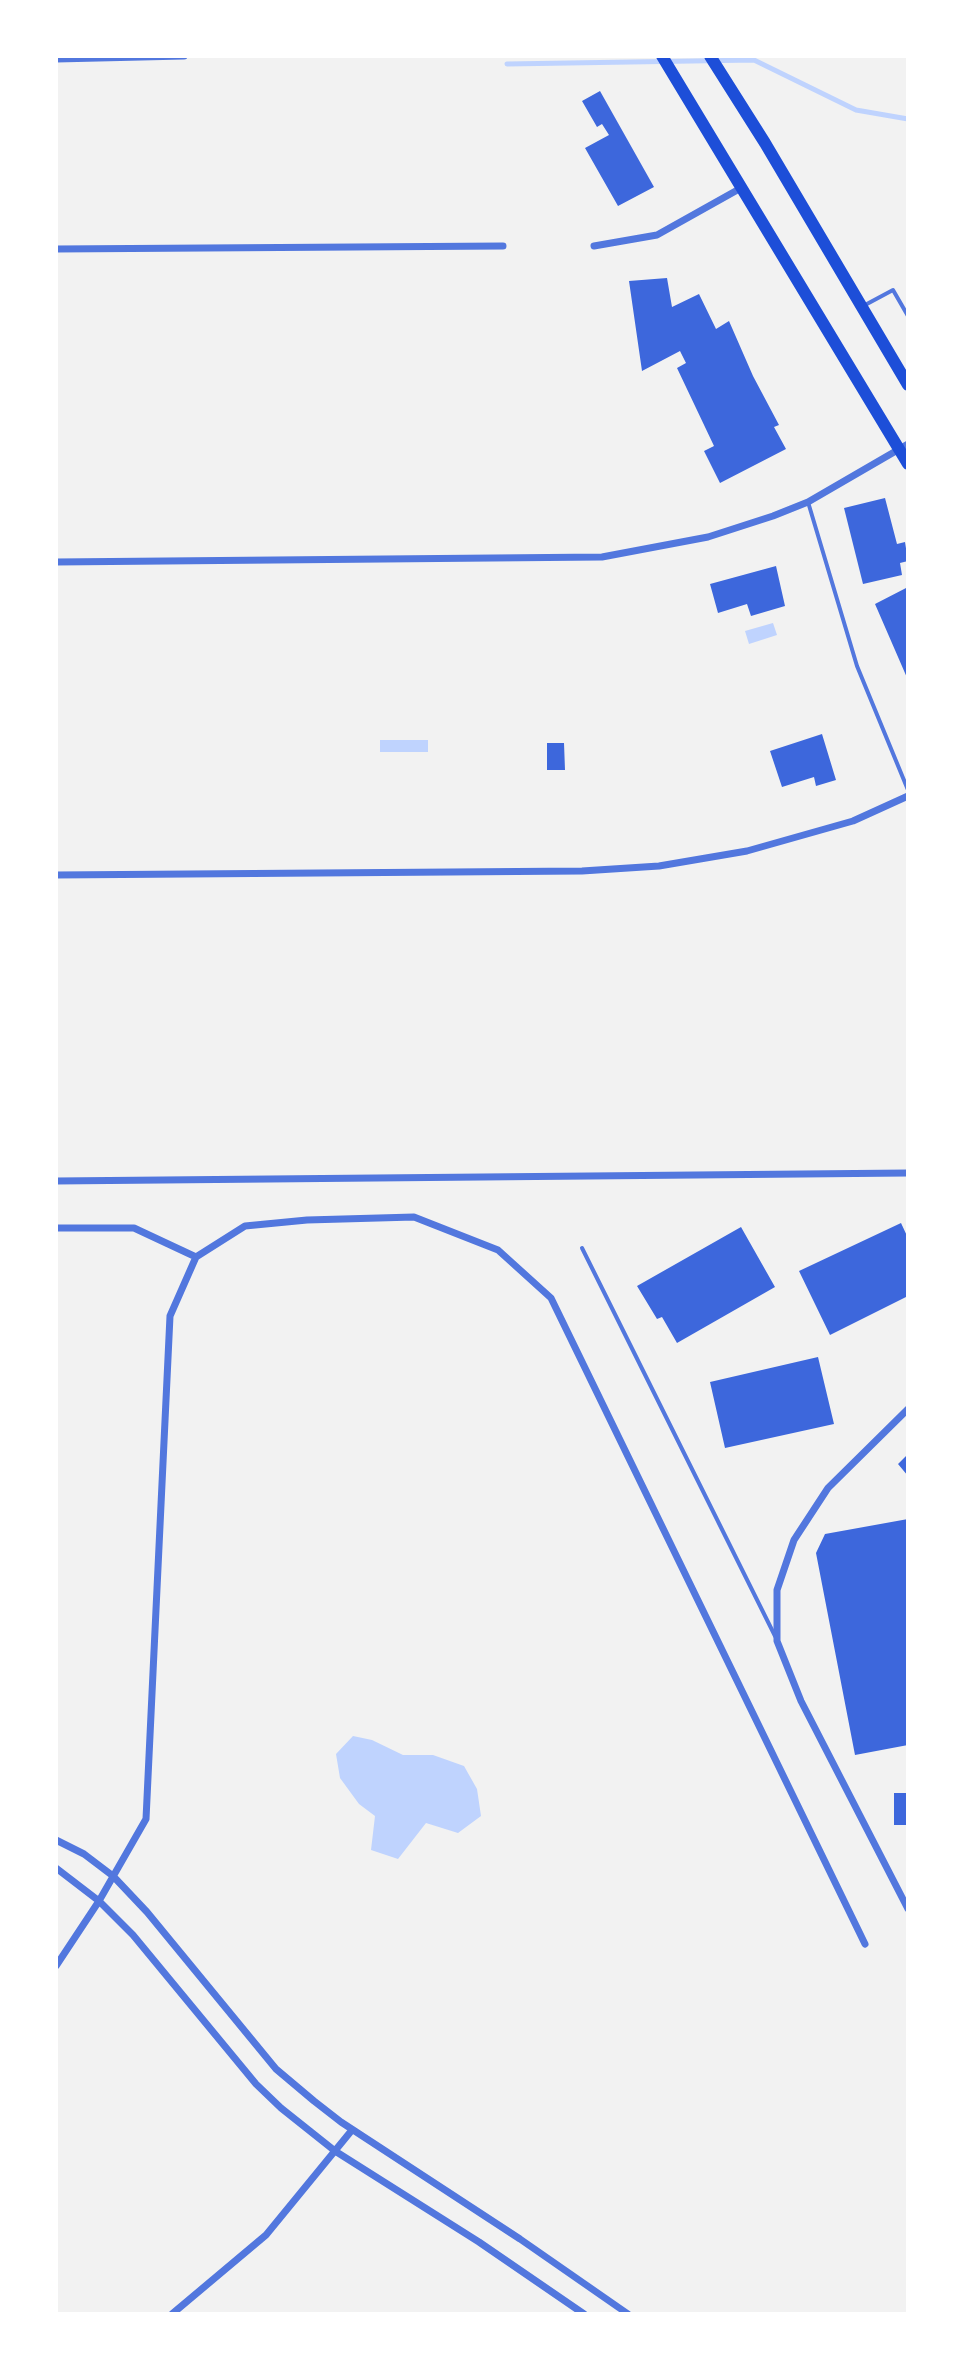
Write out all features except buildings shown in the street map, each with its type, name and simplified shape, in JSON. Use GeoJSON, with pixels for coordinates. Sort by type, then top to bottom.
{"type":"FeatureCollection","features":[{"type":"Feature","properties":{"kind":"main road"},"geometry":{"type":"LineString","coordinates":[[662,56],[741,188],[904,446],[908,464]]}},
{"type":"Feature","properties":{"kind":"main road"},"geometry":{"type":"LineString","coordinates":[[710,56],[908,385]]}},
{"type":"Feature","properties":{"kind":"street"},"geometry":{"type":"LineString","coordinates":[[56,59],[184,56]]}},
{"type":"Feature","properties":{"kind":"street"},"geometry":{"type":"LineString","coordinates":[[594,246],[657,235],[741,188]]}},
{"type":"Feature","properties":{"kind":"street"},"geometry":{"type":"LineString","coordinates":[[56,249],[503,246]]}},
{"type":"Feature","properties":{"kind":"street"},"geometry":{"type":"LineString","coordinates":[[56,562],[602,557],[708,537],[773,516],[808,502],[904,446]]}},
{"type":"Feature","properties":{"kind":"street"},"geometry":{"type":"LineString","coordinates":[[56,875],[582,871],[659,866],[747,851],[853,821],[908,793]]}},
{"type":"Feature","properties":{"kind":"street"},"geometry":{"type":"LineString","coordinates":[[56,1181],[908,1173]]}},
{"type":"Feature","properties":{"kind":"street"},"geometry":{"type":"LineString","coordinates":[[56,1966],[99,1901],[146,1819],[170,1316],[196,1257],[245,1226],[307,1220],[414,1217],[498,1250],[551,1298],[865,1944]]}},
{"type":"Feature","properties":{"kind":"street"},"geometry":{"type":"LineString","coordinates":[[56,1228],[134,1228],[196,1257]]}},
{"type":"Feature","properties":{"kind":"street"},"geometry":{"type":"LineString","coordinates":[[908,1409],[828,1488],[794,1540],[777,1590],[777,1641],[801,1701],[908,1909]]}},
{"type":"Feature","properties":{"kind":"street"},"geometry":{"type":"LineString","coordinates":[[56,1840],[84,1854],[113,1876],[147,1912],[276,2069],[352,2130],[544,2255],[628,2314]]}},
{"type":"Feature","properties":{"kind":"street"},"geometry":{"type":"LineString","coordinates":[[56,1868],[99,1901],[133,1935],[256,2084],[281,2108],[335,2151],[479,2242],[584,2314]]}},
{"type":"Feature","properties":{"kind":"street"},"geometry":{"type":"LineString","coordinates":[[172,2314],[266,2235],[352,2130]]}},
{"type":"Feature","properties":{"kind":"lane"},"geometry":{"type":"LineString","coordinates":[[863,306],[893,290],[908,316]]}},
{"type":"Feature","properties":{"kind":"lane"},"geometry":{"type":"LineString","coordinates":[[808,502],[857,666],[908,793]]}},
{"type":"Feature","properties":{"kind":"lane"},"geometry":{"type":"LineString","coordinates":[[582,1248],[777,1641]]}},
{"type":"Feature","properties":{"kind":"water"},"geometry":{"type":"Polygon","coordinates":[[[773,623],[777,635],[749,644],[745,631],[773,623]]]}},
{"type":"Feature","properties":{"kind":"water"},"geometry":{"type":"Polygon","coordinates":[[[380,740],[428,740],[428,752],[380,752],[380,740]]]}},
{"type":"Feature","properties":{"kind":"water"},"geometry":{"type":"Polygon","coordinates":[[[353,1736],[372,1740],[403,1755],[433,1755],[464,1766],[477,1789],[481,1816],[458,1833],[426,1823],[398,1859],[371,1850],[375,1816],[359,1804],[340,1778],[336,1754],[353,1736]]]}},
{"type":"Feature","properties":{"kind":"waterway"},"geometry":{"type":"LineString","coordinates":[[507,64],[754,60],[856,110],[908,119]]}}]}
